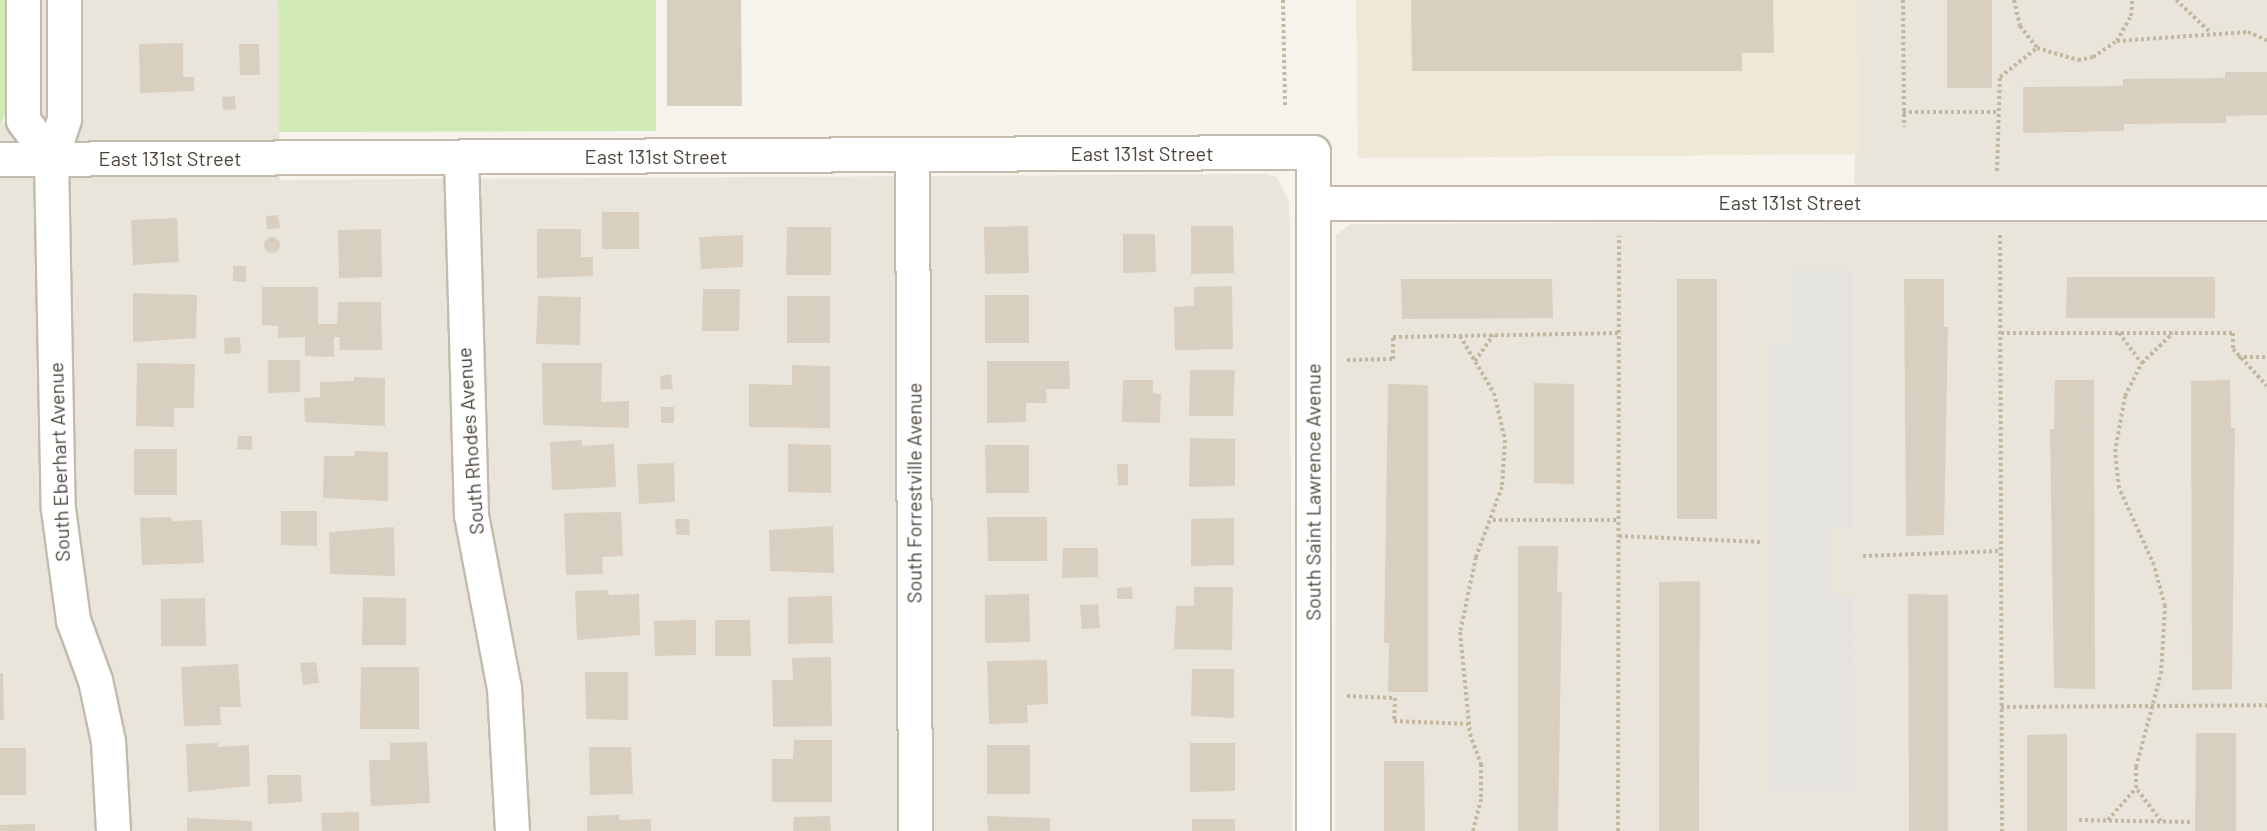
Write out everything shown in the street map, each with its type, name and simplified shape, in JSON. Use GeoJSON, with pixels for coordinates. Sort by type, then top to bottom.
{"type":"FeatureCollection","features":[{"type":"Feature","properties":{"kind":"street"},"geometry":{"type":"LineString","coordinates":[[23,0],[23,120],[51,159]]}},
{"type":"Feature","properties":{"kind":"street","name":"South Eberhart Avenue"},"geometry":{"type":"LineString","coordinates":[[64,0],[64,119],[51,159],[62,567],[108,741],[113,831]]}},
{"type":"Feature","properties":{"kind":"street","name":"East 131st Street"},"geometry":{"type":"LineString","coordinates":[[0,159],[1313,152]]}},
{"type":"Feature","properties":{"kind":"street","name":"South Saint Lawrence Avenue"},"geometry":{"type":"LineString","coordinates":[[1313,152],[1313,831]]}},
{"type":"Feature","properties":{"kind":"street","name":"South Forrestville Avenue"},"geometry":{"type":"LineString","coordinates":[[912,154],[915,831]]}},
{"type":"Feature","properties":{"kind":"street","name":"South Rhodes Avenue"},"geometry":{"type":"LineString","coordinates":[[460,157],[471,515],[504,688],[512,831]]}},
{"type":"Feature","properties":{"kind":"street","name":"East 131st Street"},"geometry":{"type":"LineString","coordinates":[[1313,203],[2267,202]]}},
{"type":"Feature","properties":{"kind":"path"},"geometry":{"type":"LineString","coordinates":[[1283,0],[1285,106]]}},
{"type":"Feature","properties":{"kind":"path"},"geometry":{"type":"LineString","coordinates":[[1904,0],[1904,127]]}},
{"type":"Feature","properties":{"kind":"path"},"geometry":{"type":"LineString","coordinates":[[2014,0],[2020,26],[2037,48],[2079,60],[2093,57],[2117,41],[2131,16],[2132,0]]}},
{"type":"Feature","properties":{"kind":"path"},"geometry":{"type":"LineString","coordinates":[[2176,0],[2210,32]]}},
{"type":"Feature","properties":{"kind":"path"},"geometry":{"type":"LineString","coordinates":[[2117,41],[2210,32],[2248,32],[2267,40]]}},
{"type":"Feature","properties":{"kind":"path"},"geometry":{"type":"LineString","coordinates":[[1997,172],[2000,77],[2037,48]]}},
{"type":"Feature","properties":{"kind":"path"},"geometry":{"type":"LineString","coordinates":[[1903,112],[1998,112]]}},
{"type":"Feature","properties":{"kind":"path"},"geometry":{"type":"LineString","coordinates":[[1618,831],[1619,229]]}},
{"type":"Feature","properties":{"kind":"path"},"geometry":{"type":"LineString","coordinates":[[2000,229],[2002,831]]}},
{"type":"Feature","properties":{"kind":"path"},"geometry":{"type":"LineString","coordinates":[[1339,360],[1393,359],[1393,337],[1620,333]]}},
{"type":"Feature","properties":{"kind":"path"},"geometry":{"type":"LineString","coordinates":[[2001,333],[2233,333],[2238,357],[2267,386]]}},
{"type":"Feature","properties":{"kind":"path"},"geometry":{"type":"LineString","coordinates":[[2118,333],[2142,363]]}},
{"type":"Feature","properties":{"kind":"path"},"geometry":{"type":"LineString","coordinates":[[2161,821],[2136,788],[2136,767],[2161,674],[2165,606],[2154,566],[2119,488],[2115,452],[2125,396],[2142,363],[2173,333]]}},
{"type":"Feature","properties":{"kind":"path"},"geometry":{"type":"LineString","coordinates":[[1475,361],[1493,335]]}},
{"type":"Feature","properties":{"kind":"path"},"geometry":{"type":"LineString","coordinates":[[1460,336],[1494,393],[1505,440],[1502,487],[1493,520],[1476,557],[1460,632],[1468,724],[1481,764],[1481,799],[1473,831]]}},
{"type":"Feature","properties":{"kind":"path"},"geometry":{"type":"LineString","coordinates":[[2238,357],[2267,357]]}},
{"type":"Feature","properties":{"kind":"path"},"geometry":{"type":"LineString","coordinates":[[1493,520],[1619,520]]}},
{"type":"Feature","properties":{"kind":"path"},"geometry":{"type":"LineString","coordinates":[[1619,536],[1762,542]]}},
{"type":"Feature","properties":{"kind":"path"},"geometry":{"type":"LineString","coordinates":[[1863,556],[2001,551]]}},
{"type":"Feature","properties":{"kind":"path"},"geometry":{"type":"LineString","coordinates":[[1340,696],[1395,698],[1394,721],[1468,724]]}},
{"type":"Feature","properties":{"kind":"path"},"geometry":{"type":"LineString","coordinates":[[2001,707],[2267,705]]}},
{"type":"Feature","properties":{"kind":"path"},"geometry":{"type":"LineString","coordinates":[[2108,820],[2136,788]]}},
{"type":"Feature","properties":{"kind":"path"},"geometry":{"type":"LineString","coordinates":[[2079,820],[2190,822]]}},
{"type":"Feature","properties":{"kind":"shaded area"},"geometry":{"type":"Polygon","coordinates":[[[12,0],[278,0],[280,180],[1267,174],[1277,177],[1289,202],[1290,234],[1292,831],[0,831],[0,127],[5,120],[12,0]]]}},
{"type":"Feature","properties":{"kind":"shaded area"},"geometry":{"type":"Polygon","coordinates":[[[1356,0],[1857,0],[1859,154],[1358,158],[1356,0]]]}},
{"type":"Feature","properties":{"kind":"shaded area"},"geometry":{"type":"Polygon","coordinates":[[[1857,0],[2267,0],[2267,831],[1335,831],[1336,235],[1351,224],[1854,222],[1857,0]]]}},
{"type":"Feature","properties":{"kind":"shaded area"},"geometry":{"type":"Polygon","coordinates":[[[1792,270],[1852,270],[1853,529],[1831,529],[1831,597],[1853,597],[1854,790],[1768,790],[1767,344],[1792,344],[1792,270]]]}},
{"type":"Feature","properties":{"kind":"green space"},"geometry":{"type":"Polygon","coordinates":[[[0,0],[12,0],[13,96],[0,127],[0,0]]]}},
{"type":"Feature","properties":{"kind":"green space"},"geometry":{"type":"Polygon","coordinates":[[[278,0],[656,0],[656,131],[279,132],[278,0]]]}},
{"type":"Feature","properties":{"kind":"building"},"geometry":{"type":"Polygon","coordinates":[[[667,0],[741,0],[742,106],[667,106],[667,0]]]}},
{"type":"Feature","properties":{"kind":"building"},"geometry":{"type":"Polygon","coordinates":[[[1411,0],[1773,0],[1774,53],[1742,53],[1742,71],[1412,71],[1411,0]]]}},
{"type":"Feature","properties":{"kind":"building"},"geometry":{"type":"Polygon","coordinates":[[[1947,0],[1992,0],[1992,88],[1947,88],[1947,0]]]}},
{"type":"Feature","properties":{"kind":"building"},"geometry":{"type":"Polygon","coordinates":[[[183,43],[183,77],[194,77],[194,91],[140,93],[139,44],[183,43]]]}},
{"type":"Feature","properties":{"kind":"building"},"geometry":{"type":"Polygon","coordinates":[[[239,44],[259,44],[260,75],[240,75],[239,44]]]}},
{"type":"Feature","properties":{"kind":"building"},"geometry":{"type":"Polygon","coordinates":[[[2225,72],[2267,72],[2267,115],[2226,116],[2226,123],[2124,124],[2124,131],[2023,133],[2023,87],[2123,86],[2123,79],[2225,78],[2225,72]]]}},
{"type":"Feature","properties":{"kind":"building"},"geometry":{"type":"Polygon","coordinates":[[[235,96],[236,109],[223,110],[222,97],[235,96]]]}},
{"type":"Feature","properties":{"kind":"building"},"geometry":{"type":"Polygon","coordinates":[[[602,212],[639,212],[639,249],[602,249],[602,212]]]}},
{"type":"Feature","properties":{"kind":"building"},"geometry":{"type":"Polygon","coordinates":[[[278,215],[280,228],[267,229],[266,216],[278,215]]]}},
{"type":"Feature","properties":{"kind":"building"},"geometry":{"type":"Polygon","coordinates":[[[177,218],[179,262],[133,265],[131,220],[177,218]]]}},
{"type":"Feature","properties":{"kind":"building"},"geometry":{"type":"Polygon","coordinates":[[[1028,226],[1029,273],[985,274],[984,227],[1028,226]]]}},
{"type":"Feature","properties":{"kind":"building"},"geometry":{"type":"Polygon","coordinates":[[[1191,226],[1233,226],[1234,273],[1191,274],[1191,226]]]}},
{"type":"Feature","properties":{"kind":"building"},"geometry":{"type":"Polygon","coordinates":[[[787,227],[831,227],[831,275],[786,275],[787,227]]]}},
{"type":"Feature","properties":{"kind":"building"},"geometry":{"type":"Polygon","coordinates":[[[381,229],[382,277],[339,278],[338,230],[381,229]]]}},
{"type":"Feature","properties":{"kind":"building"},"geometry":{"type":"Polygon","coordinates":[[[537,229],[581,229],[581,257],[593,257],[593,276],[537,278],[537,229]]]}},
{"type":"Feature","properties":{"kind":"building"},"geometry":{"type":"Polygon","coordinates":[[[1123,234],[1155,234],[1156,272],[1123,273],[1123,234]]]}},
{"type":"Feature","properties":{"kind":"building"},"geometry":{"type":"Polygon","coordinates":[[[743,235],[743,267],[701,269],[699,237],[743,235]]]}},
{"type":"Feature","properties":{"kind":"building"},"geometry":{"type":"Polygon","coordinates":[[[269,237],[275,237],[280,245],[278,251],[269,253],[264,248],[264,242],[269,237]]]}},
{"type":"Feature","properties":{"kind":"building"},"geometry":{"type":"Polygon","coordinates":[[[233,266],[246,266],[246,282],[233,281],[233,266]]]}},
{"type":"Feature","properties":{"kind":"building"},"geometry":{"type":"Polygon","coordinates":[[[2067,277],[2215,277],[2215,318],[2066,318],[2067,277]]]}},
{"type":"Feature","properties":{"kind":"building"},"geometry":{"type":"Polygon","coordinates":[[[1401,279],[1552,279],[1553,318],[1402,319],[1401,279]]]}},
{"type":"Feature","properties":{"kind":"building"},"geometry":{"type":"Polygon","coordinates":[[[1677,279],[1717,279],[1717,519],[1677,519],[1677,279]]]}},
{"type":"Feature","properties":{"kind":"building"},"geometry":{"type":"Polygon","coordinates":[[[1904,279],[1944,279],[1944,327],[1948,327],[1944,535],[1906,536],[1904,279]]]}},
{"type":"Feature","properties":{"kind":"building"},"geometry":{"type":"Polygon","coordinates":[[[1232,286],[1233,349],[1175,350],[1174,307],[1194,306],[1194,287],[1232,286]]]}},
{"type":"Feature","properties":{"kind":"building"},"geometry":{"type":"Polygon","coordinates":[[[262,287],[318,287],[318,324],[337,324],[338,302],[381,302],[382,350],[339,350],[340,337],[334,337],[334,357],[305,356],[305,337],[278,338],[278,326],[262,325],[262,287]]]}},
{"type":"Feature","properties":{"kind":"building"},"geometry":{"type":"Polygon","coordinates":[[[703,289],[740,289],[739,331],[702,331],[703,289]]]}},
{"type":"Feature","properties":{"kind":"building"},"geometry":{"type":"Polygon","coordinates":[[[133,293],[197,295],[196,338],[133,342],[133,293]]]}},
{"type":"Feature","properties":{"kind":"building"},"geometry":{"type":"Polygon","coordinates":[[[985,295],[1029,295],[1029,343],[985,343],[985,295]]]}},
{"type":"Feature","properties":{"kind":"building"},"geometry":{"type":"Polygon","coordinates":[[[538,296],[581,297],[580,345],[536,344],[538,296]]]}},
{"type":"Feature","properties":{"kind":"building"},"geometry":{"type":"Polygon","coordinates":[[[787,296],[830,296],[830,343],[787,343],[787,296]]]}},
{"type":"Feature","properties":{"kind":"building"},"geometry":{"type":"Polygon","coordinates":[[[240,337],[241,353],[225,354],[224,338],[240,337]]]}},
{"type":"Feature","properties":{"kind":"building"},"geometry":{"type":"Polygon","coordinates":[[[268,360],[300,360],[300,392],[268,393],[268,360]]]}},
{"type":"Feature","properties":{"kind":"building"},"geometry":{"type":"Polygon","coordinates":[[[987,361],[1069,361],[1070,389],[1046,389],[1047,403],[1026,403],[1026,422],[987,423],[987,361]]]}},
{"type":"Feature","properties":{"kind":"building"},"geometry":{"type":"Polygon","coordinates":[[[137,363],[195,364],[194,408],[174,408],[174,427],[136,426],[137,363]]]}},
{"type":"Feature","properties":{"kind":"building"},"geometry":{"type":"Polygon","coordinates":[[[542,363],[602,363],[601,402],[629,401],[629,428],[543,425],[542,363]]]}},
{"type":"Feature","properties":{"kind":"building"},"geometry":{"type":"Polygon","coordinates":[[[792,365],[830,366],[830,428],[749,427],[749,384],[792,385],[792,365]]]}},
{"type":"Feature","properties":{"kind":"building"},"geometry":{"type":"Polygon","coordinates":[[[1190,370],[1235,370],[1233,416],[1189,416],[1190,370]]]}},
{"type":"Feature","properties":{"kind":"building"},"geometry":{"type":"Polygon","coordinates":[[[671,374],[673,389],[661,390],[660,376],[671,374]]]}},
{"type":"Feature","properties":{"kind":"building"},"geometry":{"type":"Polygon","coordinates":[[[354,377],[385,378],[385,426],[305,422],[304,398],[320,397],[320,382],[354,381],[354,377]]]}},
{"type":"Feature","properties":{"kind":"building"},"geometry":{"type":"Polygon","coordinates":[[[1123,380],[1153,380],[1153,393],[1161,394],[1160,423],[1122,422],[1123,380]]]}},
{"type":"Feature","properties":{"kind":"building"},"geometry":{"type":"Polygon","coordinates":[[[2055,380],[2094,380],[2095,689],[2054,688],[2050,429],[2054,429],[2055,380]]]}},
{"type":"Feature","properties":{"kind":"building"},"geometry":{"type":"Polygon","coordinates":[[[2230,380],[2231,428],[2235,428],[2232,689],[2192,690],[2191,381],[2230,380]]]}},
{"type":"Feature","properties":{"kind":"building"},"geometry":{"type":"Polygon","coordinates":[[[1534,383],[1574,384],[1574,484],[1534,483],[1534,383]]]}},
{"type":"Feature","properties":{"kind":"building"},"geometry":{"type":"Polygon","coordinates":[[[1388,384],[1428,385],[1428,692],[1388,692],[1389,643],[1384,643],[1388,384]]]}},
{"type":"Feature","properties":{"kind":"building"},"geometry":{"type":"Polygon","coordinates":[[[661,407],[674,407],[674,423],[661,423],[661,407]]]}},
{"type":"Feature","properties":{"kind":"building"},"geometry":{"type":"Polygon","coordinates":[[[238,436],[252,436],[252,450],[237,449],[238,436]]]}},
{"type":"Feature","properties":{"kind":"building"},"geometry":{"type":"Polygon","coordinates":[[[1190,438],[1235,439],[1235,486],[1189,487],[1190,438]]]}},
{"type":"Feature","properties":{"kind":"building"},"geometry":{"type":"Polygon","coordinates":[[[582,440],[582,446],[614,444],[616,487],[552,490],[550,442],[582,440]]]}},
{"type":"Feature","properties":{"kind":"building"},"geometry":{"type":"Polygon","coordinates":[[[788,444],[831,445],[831,493],[788,492],[788,444]]]}},
{"type":"Feature","properties":{"kind":"building"},"geometry":{"type":"Polygon","coordinates":[[[985,445],[1029,445],[1029,493],[986,493],[985,445]]]}},
{"type":"Feature","properties":{"kind":"building"},"geometry":{"type":"Polygon","coordinates":[[[134,449],[177,449],[177,495],[134,495],[134,449]]]}},
{"type":"Feature","properties":{"kind":"building"},"geometry":{"type":"Polygon","coordinates":[[[355,451],[388,452],[388,501],[323,498],[324,456],[354,456],[355,451]]]}},
{"type":"Feature","properties":{"kind":"building"},"geometry":{"type":"Polygon","coordinates":[[[674,463],[675,502],[639,504],[637,464],[674,463]]]}},
{"type":"Feature","properties":{"kind":"building"},"geometry":{"type":"Polygon","coordinates":[[[1117,464],[1128,464],[1128,485],[1118,486],[1117,464]]]}},
{"type":"Feature","properties":{"kind":"building"},"geometry":{"type":"Polygon","coordinates":[[[281,511],[317,511],[317,546],[281,545],[281,511]]]}},
{"type":"Feature","properties":{"kind":"building"},"geometry":{"type":"Polygon","coordinates":[[[621,512],[623,556],[602,557],[603,574],[566,575],[564,513],[621,512]]]}},
{"type":"Feature","properties":{"kind":"building"},"geometry":{"type":"Polygon","coordinates":[[[171,517],[172,521],[202,520],[204,563],[142,565],[140,518],[171,517]]]}},
{"type":"Feature","properties":{"kind":"building"},"geometry":{"type":"Polygon","coordinates":[[[987,517],[1047,517],[1047,561],[988,561],[987,517]]]}},
{"type":"Feature","properties":{"kind":"building"},"geometry":{"type":"Polygon","coordinates":[[[1234,518],[1234,565],[1191,566],[1191,519],[1234,518]]]}},
{"type":"Feature","properties":{"kind":"building"},"geometry":{"type":"Polygon","coordinates":[[[675,519],[689,519],[690,535],[676,535],[675,519]]]}},
{"type":"Feature","properties":{"kind":"building"},"geometry":{"type":"Polygon","coordinates":[[[833,526],[834,573],[770,571],[769,530],[833,526]]]}},
{"type":"Feature","properties":{"kind":"building"},"geometry":{"type":"Polygon","coordinates":[[[394,527],[395,576],[330,574],[329,532],[394,527]]]}},
{"type":"Feature","properties":{"kind":"building"},"geometry":{"type":"Polygon","coordinates":[[[1518,546],[1558,546],[1557,592],[1562,592],[1558,831],[1518,831],[1518,546]]]}},
{"type":"Feature","properties":{"kind":"building"},"geometry":{"type":"Polygon","coordinates":[[[1063,548],[1098,548],[1098,577],[1062,578],[1063,548]]]}},
{"type":"Feature","properties":{"kind":"building"},"geometry":{"type":"Polygon","coordinates":[[[1700,581],[1699,831],[1659,831],[1659,582],[1700,581]]]}},
{"type":"Feature","properties":{"kind":"building"},"geometry":{"type":"Polygon","coordinates":[[[1132,587],[1133,599],[1117,599],[1117,588],[1132,587]]]}},
{"type":"Feature","properties":{"kind":"building"},"geometry":{"type":"Polygon","coordinates":[[[1194,587],[1233,587],[1232,650],[1174,649],[1176,606],[1194,606],[1194,587]]]}},
{"type":"Feature","properties":{"kind":"building"},"geometry":{"type":"Polygon","coordinates":[[[608,590],[609,595],[639,594],[640,635],[577,640],[575,591],[608,590]]]}},
{"type":"Feature","properties":{"kind":"building"},"geometry":{"type":"Polygon","coordinates":[[[1029,594],[1030,642],[985,643],[985,595],[1029,594]]]}},
{"type":"Feature","properties":{"kind":"building"},"geometry":{"type":"Polygon","coordinates":[[[1908,594],[1948,595],[1948,831],[1909,831],[1908,594]]]}},
{"type":"Feature","properties":{"kind":"building"},"geometry":{"type":"Polygon","coordinates":[[[832,596],[833,643],[788,644],[788,597],[832,596]]]}},
{"type":"Feature","properties":{"kind":"building"},"geometry":{"type":"Polygon","coordinates":[[[363,597],[406,598],[406,645],[362,645],[363,597]]]}},
{"type":"Feature","properties":{"kind":"building"},"geometry":{"type":"Polygon","coordinates":[[[205,598],[206,646],[161,646],[161,599],[205,598]]]}},
{"type":"Feature","properties":{"kind":"building"},"geometry":{"type":"Polygon","coordinates":[[[1098,604],[1100,628],[1082,629],[1080,605],[1098,604]]]}},
{"type":"Feature","properties":{"kind":"building"},"geometry":{"type":"Polygon","coordinates":[[[696,620],[696,655],[655,656],[654,621],[696,620]]]}},
{"type":"Feature","properties":{"kind":"building"},"geometry":{"type":"Polygon","coordinates":[[[715,620],[750,620],[751,656],[715,656],[715,620]]]}},
{"type":"Feature","properties":{"kind":"building"},"geometry":{"type":"Polygon","coordinates":[[[831,657],[832,726],[773,727],[772,680],[793,680],[792,658],[831,657]]]}},
{"type":"Feature","properties":{"kind":"building"},"geometry":{"type":"Polygon","coordinates":[[[1047,660],[1048,704],[1027,705],[1028,723],[989,724],[987,661],[1047,660]]]}},
{"type":"Feature","properties":{"kind":"building"},"geometry":{"type":"Polygon","coordinates":[[[316,662],[319,683],[303,685],[300,663],[316,662]]]}},
{"type":"Feature","properties":{"kind":"building"},"geometry":{"type":"Polygon","coordinates":[[[238,664],[241,707],[220,707],[221,725],[184,726],[181,667],[238,664]]]}},
{"type":"Feature","properties":{"kind":"building"},"geometry":{"type":"Polygon","coordinates":[[[361,667],[419,667],[419,729],[360,729],[361,667]]]}},
{"type":"Feature","properties":{"kind":"building"},"geometry":{"type":"Polygon","coordinates":[[[1192,669],[1234,669],[1234,718],[1191,716],[1192,669]]]}},
{"type":"Feature","properties":{"kind":"building"},"geometry":{"type":"Polygon","coordinates":[[[585,672],[628,672],[628,720],[586,719],[585,672]]]}},
{"type":"Feature","properties":{"kind":"building"},"geometry":{"type":"Polygon","coordinates":[[[0,673],[3,673],[4,720],[0,720],[0,673]]]}},
{"type":"Feature","properties":{"kind":"building"},"geometry":{"type":"Polygon","coordinates":[[[2196,733],[2236,733],[2236,831],[2195,831],[2196,733]]]}},
{"type":"Feature","properties":{"kind":"building"},"geometry":{"type":"Polygon","coordinates":[[[2067,734],[2067,831],[2027,831],[2027,735],[2067,734]]]}},
{"type":"Feature","properties":{"kind":"building"},"geometry":{"type":"Polygon","coordinates":[[[794,740],[832,740],[832,802],[772,802],[772,759],[793,759],[794,740]]]}},
{"type":"Feature","properties":{"kind":"building"},"geometry":{"type":"Polygon","coordinates":[[[427,742],[430,803],[371,806],[369,760],[390,760],[390,743],[427,742]]]}},
{"type":"Feature","properties":{"kind":"building"},"geometry":{"type":"Polygon","coordinates":[[[218,743],[218,747],[249,745],[250,786],[188,792],[186,744],[218,743]]]}},
{"type":"Feature","properties":{"kind":"building"},"geometry":{"type":"Polygon","coordinates":[[[1190,743],[1235,743],[1235,791],[1190,792],[1190,743]]]}},
{"type":"Feature","properties":{"kind":"building"},"geometry":{"type":"Polygon","coordinates":[[[987,745],[1030,745],[1030,794],[987,794],[987,745]]]}},
{"type":"Feature","properties":{"kind":"building"},"geometry":{"type":"Polygon","coordinates":[[[589,747],[631,747],[633,794],[590,795],[589,747]]]}},
{"type":"Feature","properties":{"kind":"building"},"geometry":{"type":"Polygon","coordinates":[[[0,748],[26,748],[26,795],[0,795],[0,748]]]}},
{"type":"Feature","properties":{"kind":"building"},"geometry":{"type":"Polygon","coordinates":[[[1384,761],[1424,761],[1425,831],[1384,831],[1384,761]]]}},
{"type":"Feature","properties":{"kind":"building"},"geometry":{"type":"Polygon","coordinates":[[[267,775],[301,775],[302,802],[268,804],[267,775]]]}},
{"type":"Feature","properties":{"kind":"building"},"geometry":{"type":"Polygon","coordinates":[[[359,812],[359,831],[322,831],[321,813],[359,812]]]}},
{"type":"Feature","properties":{"kind":"building"},"geometry":{"type":"Polygon","coordinates":[[[619,815],[619,820],[651,819],[651,831],[587,831],[587,816],[619,815]]]}},
{"type":"Feature","properties":{"kind":"building"},"geometry":{"type":"Polygon","coordinates":[[[830,816],[831,831],[793,831],[794,817],[830,816]]]}},
{"type":"Feature","properties":{"kind":"building"},"geometry":{"type":"Polygon","coordinates":[[[987,816],[1050,818],[1050,831],[988,831],[987,816]]]}},
{"type":"Feature","properties":{"kind":"building"},"geometry":{"type":"Polygon","coordinates":[[[187,818],[252,821],[252,831],[187,831],[187,818]]]}},
{"type":"Feature","properties":{"kind":"building"},"geometry":{"type":"Polygon","coordinates":[[[1192,819],[1235,819],[1235,831],[1192,831],[1192,819]]]}},
{"type":"Feature","properties":{"kind":"building"},"geometry":{"type":"Polygon","coordinates":[[[35,824],[35,831],[0,831],[0,825],[35,824]]]}}]}
